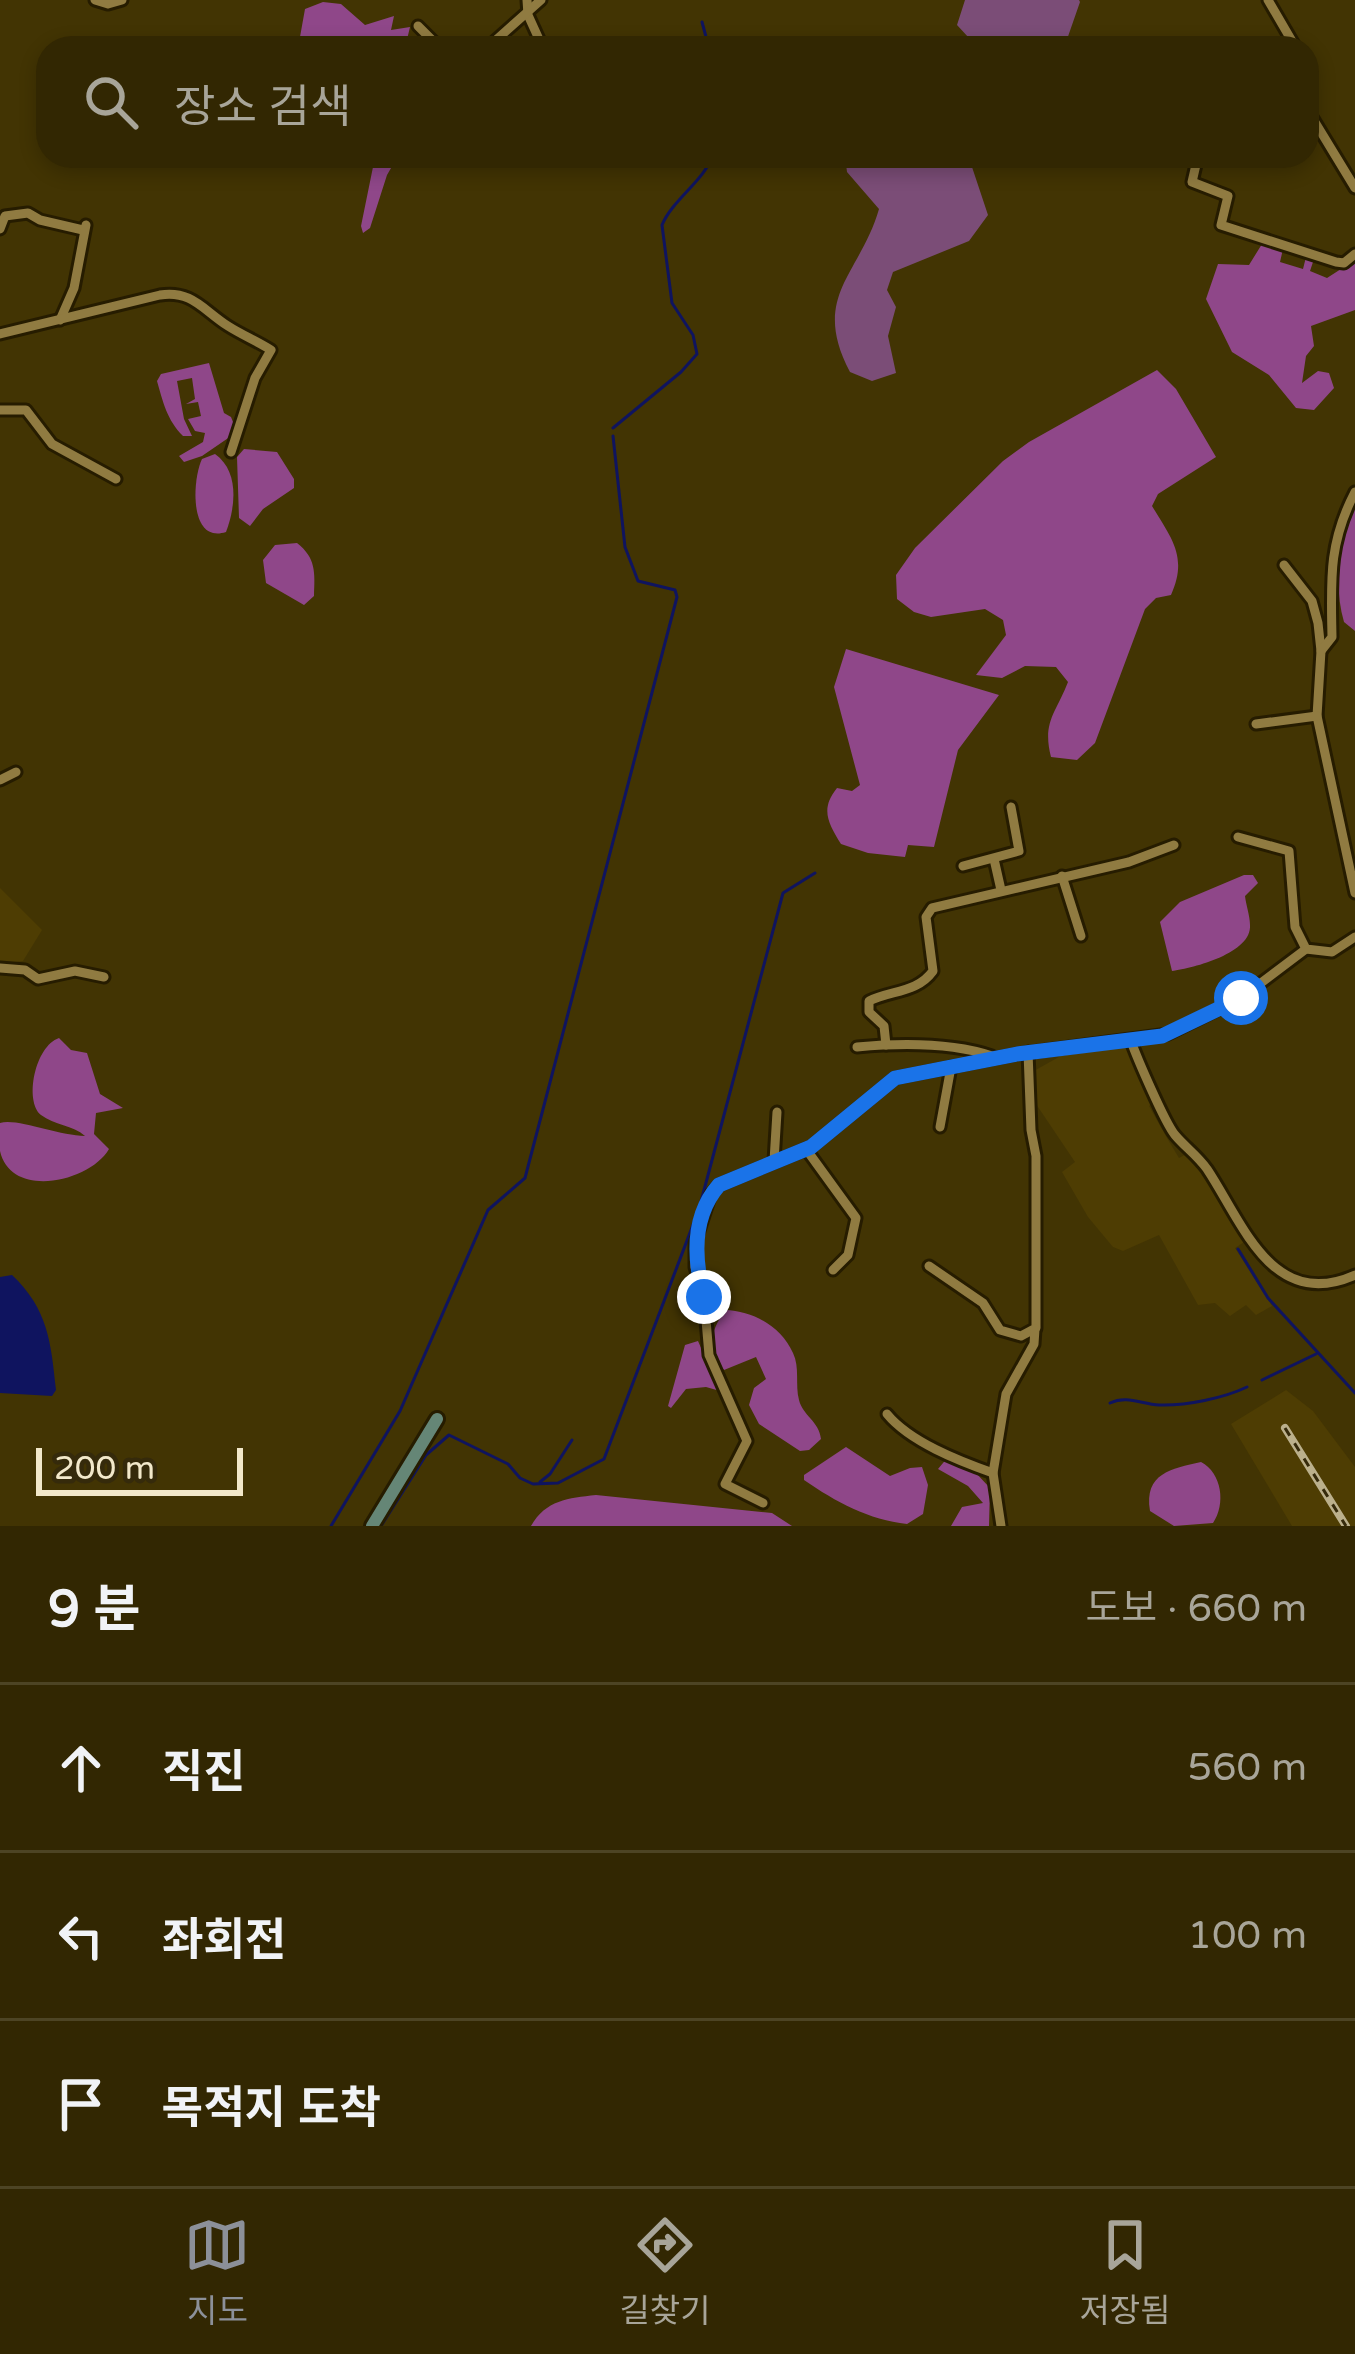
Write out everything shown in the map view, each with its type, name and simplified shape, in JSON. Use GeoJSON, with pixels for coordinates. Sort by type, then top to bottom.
{"type":"FeatureCollection","features":[{"type":"Feature","properties":{"kind":"main road"},"geometry":{"type":"LineString","coordinates":[[372,1526],[437,1419]]}},
{"type":"Feature","properties":{"kind":"street"},"geometry":{"type":"LineString","coordinates":[[95,0],[108,4],[122,0]]}},
{"type":"Feature","properties":{"kind":"street"},"geometry":{"type":"LineString","coordinates":[[527,0],[538,36]]}},
{"type":"Feature","properties":{"kind":"street"},"geometry":{"type":"LineString","coordinates":[[502,36],[542,0]]}},
{"type":"Feature","properties":{"kind":"street"},"geometry":{"type":"LineString","coordinates":[[1268,0],[1289,36]]}},
{"type":"Feature","properties":{"kind":"street"},"geometry":{"type":"LineString","coordinates":[[418,26],[428,36]]}},
{"type":"Feature","properties":{"kind":"street"},"geometry":{"type":"LineString","coordinates":[[1319,131],[1355,188]]}},
{"type":"Feature","properties":{"kind":"street"},"geometry":{"type":"LineString","coordinates":[[1195,168],[1192,182],[1228,196],[1221,225],[1336,262],[1344,263],[1355,254]]}},
{"type":"Feature","properties":{"kind":"street"},"geometry":{"type":"LineString","coordinates":[[0,229],[5,216],[16,212],[84,227],[74,288],[60,320]]}},
{"type":"Feature","properties":{"kind":"street"},"geometry":{"type":"LineString","coordinates":[[0,334],[177,292],[271,350],[255,378],[231,452]]}},
{"type":"Feature","properties":{"kind":"street"},"geometry":{"type":"LineString","coordinates":[[0,410],[26,410],[52,444],[116,479]]}},
{"type":"Feature","properties":{"kind":"street"},"geometry":{"type":"LineString","coordinates":[[1322,651],[1332,637],[1328,594],[1336,539],[1355,492]]}},
{"type":"Feature","properties":{"kind":"street"},"geometry":{"type":"LineString","coordinates":[[1283,565],[1312,601],[1322,651],[1317,716],[1355,893]]}},
{"type":"Feature","properties":{"kind":"street"},"geometry":{"type":"LineString","coordinates":[[1256,724],[1317,716]]}},
{"type":"Feature","properties":{"kind":"street"},"geometry":{"type":"LineString","coordinates":[[0,780],[16,772]]}},
{"type":"Feature","properties":{"kind":"street"},"geometry":{"type":"LineString","coordinates":[[963,866],[1018,851],[1011,807]]}},
{"type":"Feature","properties":{"kind":"street"},"geometry":{"type":"LineString","coordinates":[[1238,837],[1289,851],[1295,927],[1306,949]]}},
{"type":"Feature","properties":{"kind":"street"},"geometry":{"type":"LineString","coordinates":[[886,1045],[884,1026],[868,1012],[869,1001],[920,986],[933,970],[928,911],[1129,862],[1174,845]]}},
{"type":"Feature","properties":{"kind":"street"},"geometry":{"type":"LineString","coordinates":[[994,859],[1001,890]]}},
{"type":"Feature","properties":{"kind":"street"},"geometry":{"type":"LineString","coordinates":[[1062,876],[1081,936]]}},
{"type":"Feature","properties":{"kind":"street"},"geometry":{"type":"LineString","coordinates":[[763,1503],[725,1484],[747,1441],[709,1354],[694,1255],[711,1194],[719,1185],[806,1149],[895,1078],[1028,1052],[1168,1034],[1241,998],[1306,949],[1332,952],[1355,937]]}},
{"type":"Feature","properties":{"kind":"street"},"geometry":{"type":"LineString","coordinates":[[0,968],[26,970],[38,979],[75,971],[104,977]]}},
{"type":"Feature","properties":{"kind":"street"},"geometry":{"type":"LineString","coordinates":[[1131,1041],[1173,1134],[1203,1163],[1243,1232],[1265,1258],[1310,1285],[1328,1286],[1355,1275]]}},
{"type":"Feature","properties":{"kind":"street"},"geometry":{"type":"LineString","coordinates":[[857,1047],[973,1050],[997,1058]]}},
{"type":"Feature","properties":{"kind":"street"},"geometry":{"type":"LineString","coordinates":[[1001,1526],[993,1473],[1006,1394],[1034,1344],[1038,1313],[1036,1156],[1030,1130],[1028,1052]]}},
{"type":"Feature","properties":{"kind":"street"},"geometry":{"type":"LineString","coordinates":[[940,1127],[951,1067]]}},
{"type":"Feature","properties":{"kind":"street"},"geometry":{"type":"LineString","coordinates":[[774,1161],[777,1112]]}},
{"type":"Feature","properties":{"kind":"street"},"geometry":{"type":"LineString","coordinates":[[806,1149],[856,1218],[850,1250],[833,1270]]}},
{"type":"Feature","properties":{"kind":"street"},"geometry":{"type":"LineString","coordinates":[[929,1266],[983,1303],[1000,1330],[1022,1336],[1034,1329]]}},
{"type":"Feature","properties":{"kind":"street"},"geometry":{"type":"LineString","coordinates":[[887,1414],[902,1432],[918,1441],[993,1473]]}},
{"type":"Feature","properties":{"kind":"shaded area"},"geometry":{"type":"Polygon","coordinates":[[[965,0],[1080,2],[1068,36],[967,36],[957,25],[965,0]]]}},
{"type":"Feature","properties":{"kind":"shaded area"},"geometry":{"type":"Polygon","coordinates":[[[323,2],[341,4],[365,25],[394,16],[391,30],[410,27],[408,36],[300,36],[305,9],[323,2]]]}},
{"type":"Feature","properties":{"kind":"shaded area"},"geometry":{"type":"Polygon","coordinates":[[[373,168],[391,168],[370,228],[363,233],[373,168]]]}},
{"type":"Feature","properties":{"kind":"shaded area"},"geometry":{"type":"Polygon","coordinates":[[[846,168],[972,168],[988,215],[969,241],[893,272],[887,290],[896,307],[888,336],[896,373],[872,381],[850,372],[835,324],[842,287],[879,209],[846,168]]]}},
{"type":"Feature","properties":{"kind":"shaded area"},"geometry":{"type":"Polygon","coordinates":[[[1262,244],[1283,249],[1280,262],[1303,269],[1306,257],[1314,259],[1310,271],[1327,278],[1355,260],[1355,310],[1311,326],[1314,346],[1306,356],[1302,383],[1318,371],[1329,373],[1334,388],[1314,410],[1296,408],[1269,375],[1232,352],[1206,299],[1218,264],[1249,265],[1262,244]]]}},
{"type":"Feature","properties":{"kind":"shaded area"},"geometry":{"type":"Polygon","coordinates":[[[209,363],[224,413],[237,432],[202,456],[184,462],[179,456],[203,442],[205,433],[195,431],[188,419],[201,416],[198,402],[186,404],[195,399],[192,378],[177,381],[192,436],[183,436],[173,424],[157,381],[161,374],[209,363]]]}},
{"type":"Feature","properties":{"kind":"shaded area"},"geometry":{"type":"Polygon","coordinates":[[[1157,370],[1176,389],[1216,457],[1158,494],[1152,506],[1178,559],[1171,595],[1156,598],[1145,609],[1095,743],[1077,760],[1051,757],[1049,726],[1068,682],[1056,667],[1025,666],[1002,678],[976,675],[1006,635],[1003,620],[985,609],[931,617],[914,612],[897,599],[896,575],[915,548],[1003,461],[1157,370]]]}},
{"type":"Feature","properties":{"kind":"shaded area"},"geometry":{"type":"Polygon","coordinates":[[[244,449],[277,452],[294,479],[294,488],[263,509],[250,526],[239,518],[237,457],[244,449]]]}},
{"type":"Feature","properties":{"kind":"shaded area"},"geometry":{"type":"Polygon","coordinates":[[[215,454],[232,479],[233,500],[226,532],[214,533],[200,520],[195,494],[202,459],[215,454]]]}},
{"type":"Feature","properties":{"kind":"shaded area"},"geometry":{"type":"Polygon","coordinates":[[[1355,502],[1355,631],[1344,622],[1338,577],[1355,502]]]}},
{"type":"Feature","properties":{"kind":"shaded area"},"geometry":{"type":"Polygon","coordinates":[[[297,543],[308,554],[314,573],[314,596],[304,605],[266,583],[263,560],[275,545],[297,543]]]}},
{"type":"Feature","properties":{"kind":"shaded area"},"geometry":{"type":"Polygon","coordinates":[[[846,649],[999,695],[958,750],[934,847],[908,845],[905,857],[868,853],[841,844],[832,829],[827,809],[837,788],[852,791],[860,785],[834,687],[846,649]]]}},
{"type":"Feature","properties":{"kind":"shaded area"},"geometry":{"type":"Polygon","coordinates":[[[1253,875],[1258,883],[1245,896],[1250,925],[1242,944],[1220,957],[1172,971],[1160,922],[1180,902],[1253,875]]]}},
{"type":"Feature","properties":{"kind":"shaded area"},"geometry":{"type":"Polygon","coordinates":[[[0,888],[42,930],[23,961],[0,964],[0,888]]]}},
{"type":"Feature","properties":{"kind":"shaded area"},"geometry":{"type":"Polygon","coordinates":[[[59,1038],[71,1050],[87,1053],[100,1094],[123,1108],[96,1113],[94,1134],[109,1149],[99,1161],[69,1177],[34,1181],[7,1166],[0,1151],[0,1123],[85,1136],[41,1115],[33,1098],[38,1062],[59,1038]]]}},
{"type":"Feature","properties":{"kind":"shaded area"},"geometry":{"type":"Polygon","coordinates":[[[1130,1048],[1154,1102],[1149,1106],[1179,1158],[1190,1152],[1244,1242],[1235,1248],[1272,1306],[1256,1315],[1246,1305],[1230,1316],[1215,1303],[1198,1305],[1159,1235],[1123,1251],[1113,1247],[1088,1217],[1062,1172],[1075,1162],[1036,1104],[1032,1072],[1066,1053],[1130,1048]]]}},
{"type":"Feature","properties":{"kind":"shaded area"},"geometry":{"type":"Polygon","coordinates":[[[12,1275],[46,1327],[56,1390],[52,1396],[0,1393],[0,1277],[12,1275]]]}},
{"type":"Feature","properties":{"kind":"shaded area"},"geometry":{"type":"Polygon","coordinates":[[[725,1310],[765,1322],[788,1343],[796,1364],[799,1400],[821,1439],[809,1450],[800,1451],[759,1424],[749,1405],[754,1388],[766,1379],[756,1357],[724,1370],[718,1362],[712,1341],[725,1310]]]}},
{"type":"Feature","properties":{"kind":"shaded area"},"geometry":{"type":"Polygon","coordinates":[[[698,1341],[720,1391],[686,1389],[671,1408],[685,1345],[698,1341]]]}},
{"type":"Feature","properties":{"kind":"shaded area"},"geometry":{"type":"Polygon","coordinates":[[[1286,1390],[1313,1411],[1355,1467],[1355,1526],[1292,1526],[1231,1424],[1286,1390]]]}},
{"type":"Feature","properties":{"kind":"shaded area"},"geometry":{"type":"Polygon","coordinates":[[[846,1447],[890,1476],[922,1467],[928,1485],[923,1514],[907,1524],[879,1519],[804,1480],[804,1475],[846,1447]]]}},
{"type":"Feature","properties":{"kind":"shaded area"},"geometry":{"type":"Polygon","coordinates":[[[948,1457],[975,1472],[990,1488],[989,1526],[951,1526],[962,1507],[983,1503],[968,1486],[938,1469],[948,1457]]]}},
{"type":"Feature","properties":{"kind":"shaded area"},"geometry":{"type":"Polygon","coordinates":[[[1201,1462],[1214,1474],[1220,1489],[1220,1507],[1213,1523],[1174,1526],[1150,1511],[1151,1488],[1162,1475],[1201,1462]]]}},
{"type":"Feature","properties":{"kind":"shaded area"},"geometry":{"type":"Polygon","coordinates":[[[596,1495],[772,1513],[792,1526],[531,1526],[551,1506],[596,1495]]]}},
{"type":"Feature","properties":{"kind":"waterway"},"geometry":{"type":"LineString","coordinates":[[702,22],[706,36]]}},
{"type":"Feature","properties":{"kind":"waterway"},"geometry":{"type":"LineString","coordinates":[[613,428],[697,354],[693,335],[672,303],[662,225],[706,168]]}},
{"type":"Feature","properties":{"kind":"waterway"},"geometry":{"type":"LineString","coordinates":[[331,1526],[400,1411],[488,1210],[525,1178],[677,597],[675,590],[638,581],[625,547],[613,436]]}},
{"type":"Feature","properties":{"kind":"waterway"},"geometry":{"type":"LineString","coordinates":[[381,1526],[426,1455],[449,1435],[508,1464],[533,1484],[558,1483],[604,1459],[699,1209],[783,893],[815,873]]}},
{"type":"Feature","properties":{"kind":"waterway"},"geometry":{"type":"LineString","coordinates":[[1238,1249],[1268,1298],[1355,1393]]}},
{"type":"Feature","properties":{"kind":"waterway"},"geometry":{"type":"LineString","coordinates":[[1262,1380],[1316,1354]]}},
{"type":"Feature","properties":{"kind":"waterway"},"geometry":{"type":"LineString","coordinates":[[1110,1403],[1181,1404],[1247,1387]]}},
{"type":"Feature","properties":{"kind":"waterway"},"geometry":{"type":"LineString","coordinates":[[540,1482],[572,1440]]}},
{"type":"Feature","properties":{"kind":"railway"},"geometry":{"type":"LineString","coordinates":[[1285,1428],[1346,1526]]}},
{"type":"Feature","properties":{"kind":"route"},"geometry":{"type":"LineString","coordinates":[[704,1297],[694,1255],[711,1194],[719,1185],[811,1147],[895,1078],[1017,1054],[1162,1036],[1241,998]]}}]}
